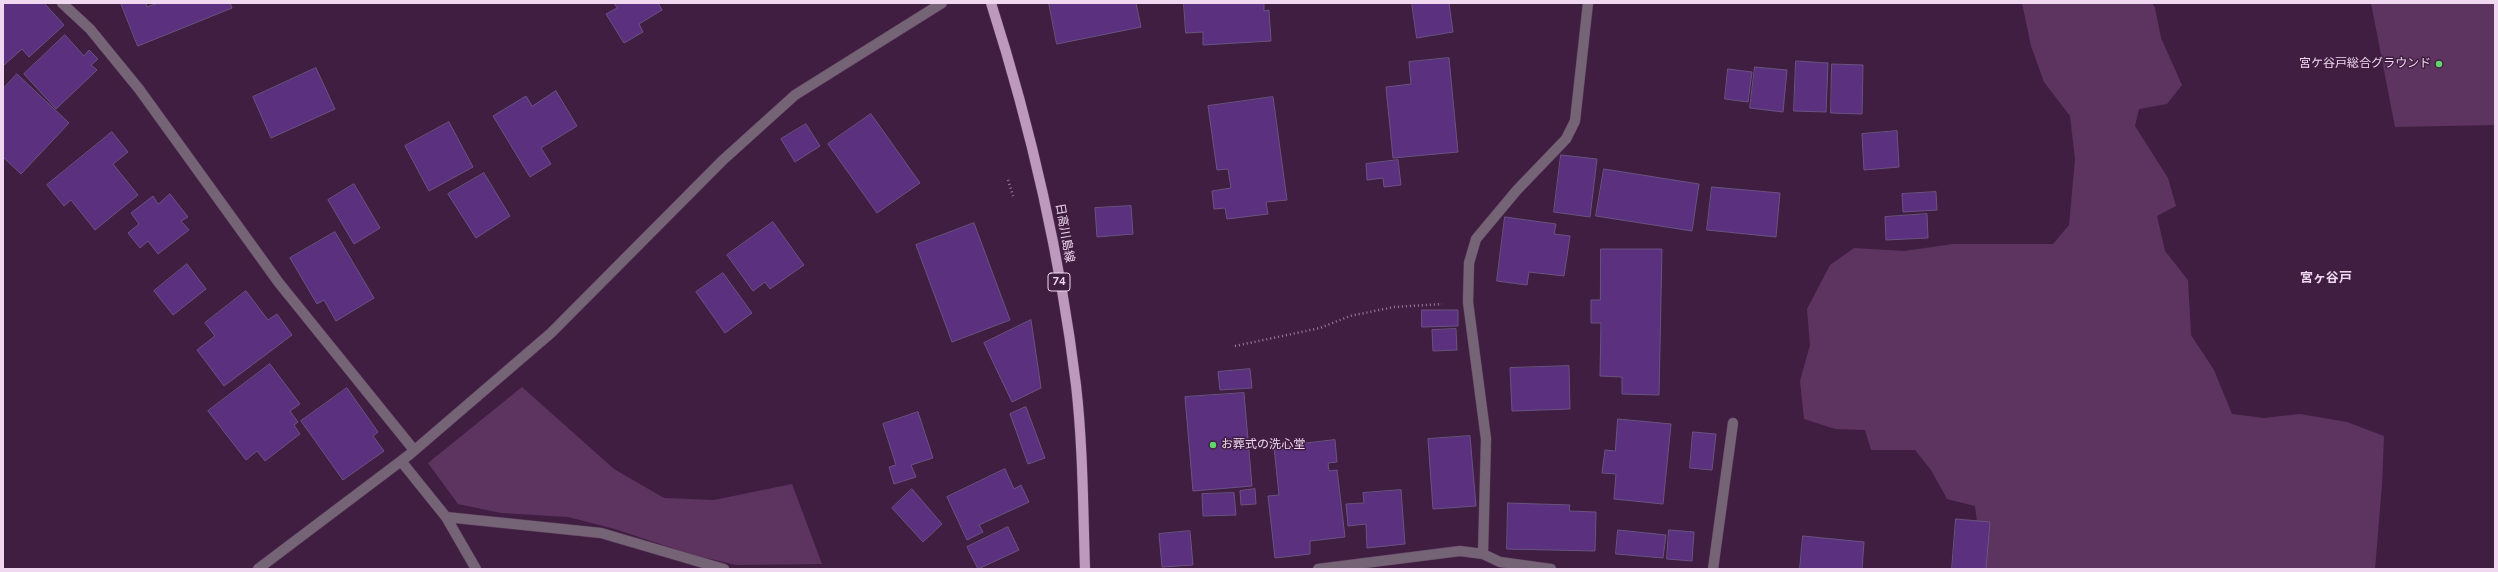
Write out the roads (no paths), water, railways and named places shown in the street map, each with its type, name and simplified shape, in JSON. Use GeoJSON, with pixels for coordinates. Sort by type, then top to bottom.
{"type":"FeatureCollection","features":[{"type":"Feature","properties":{"kind":"main road","name":"日高川島線"},"geometry":{"type":"LineString","coordinates":[[991,3],[1017,84],[1042,179],[1069,339],[1076,386],[1084,569]]}},
{"type":"Feature","properties":{"kind":"street"},"geometry":{"type":"LineString","coordinates":[[62,3],[90,29],[139,88],[279,283],[414,450]]}},
{"type":"Feature","properties":{"kind":"street"},"geometry":{"type":"LineString","coordinates":[[258,569],[401,461],[551,333],[723,160],[795,95],[942,3]]}},
{"type":"Feature","properties":{"kind":"street"},"geometry":{"type":"LineString","coordinates":[[1483,554],[1486,439],[1468,302],[1469,263],[1476,240],[1517,190],[1566,139],[1575,121],[1588,3]]}},
{"type":"Feature","properties":{"kind":"street"},"geometry":{"type":"LineString","coordinates":[[1713,569],[1733,423]]}},
{"type":"Feature","properties":{"kind":"street"},"geometry":{"type":"LineString","coordinates":[[401,461],[446,517],[476,569]]}},
{"type":"Feature","properties":{"kind":"street"},"geometry":{"type":"LineString","coordinates":[[446,517],[601,533],[724,569]]}},
{"type":"Feature","properties":{"kind":"street"},"geometry":{"type":"LineString","coordinates":[[1318,569],[1460,551],[1483,554],[1500,566],[1551,569]]}},
{"type":"Feature","properties":{"kind":"place","name":"宮ケ谷戸総合グラウンド"},"geometry":{"type":"Point","coordinates":[2439,64]}},
{"type":"Feature","properties":{"kind":"place","name":"お葬式の洗心堂"},"geometry":{"type":"Point","coordinates":[1213,445]}},
{"type":"Feature","properties":{"kind":"district","name":"宮ヶ谷戸"},"geometry":{"type":"Point","coordinates":[2326,279]}}]}
